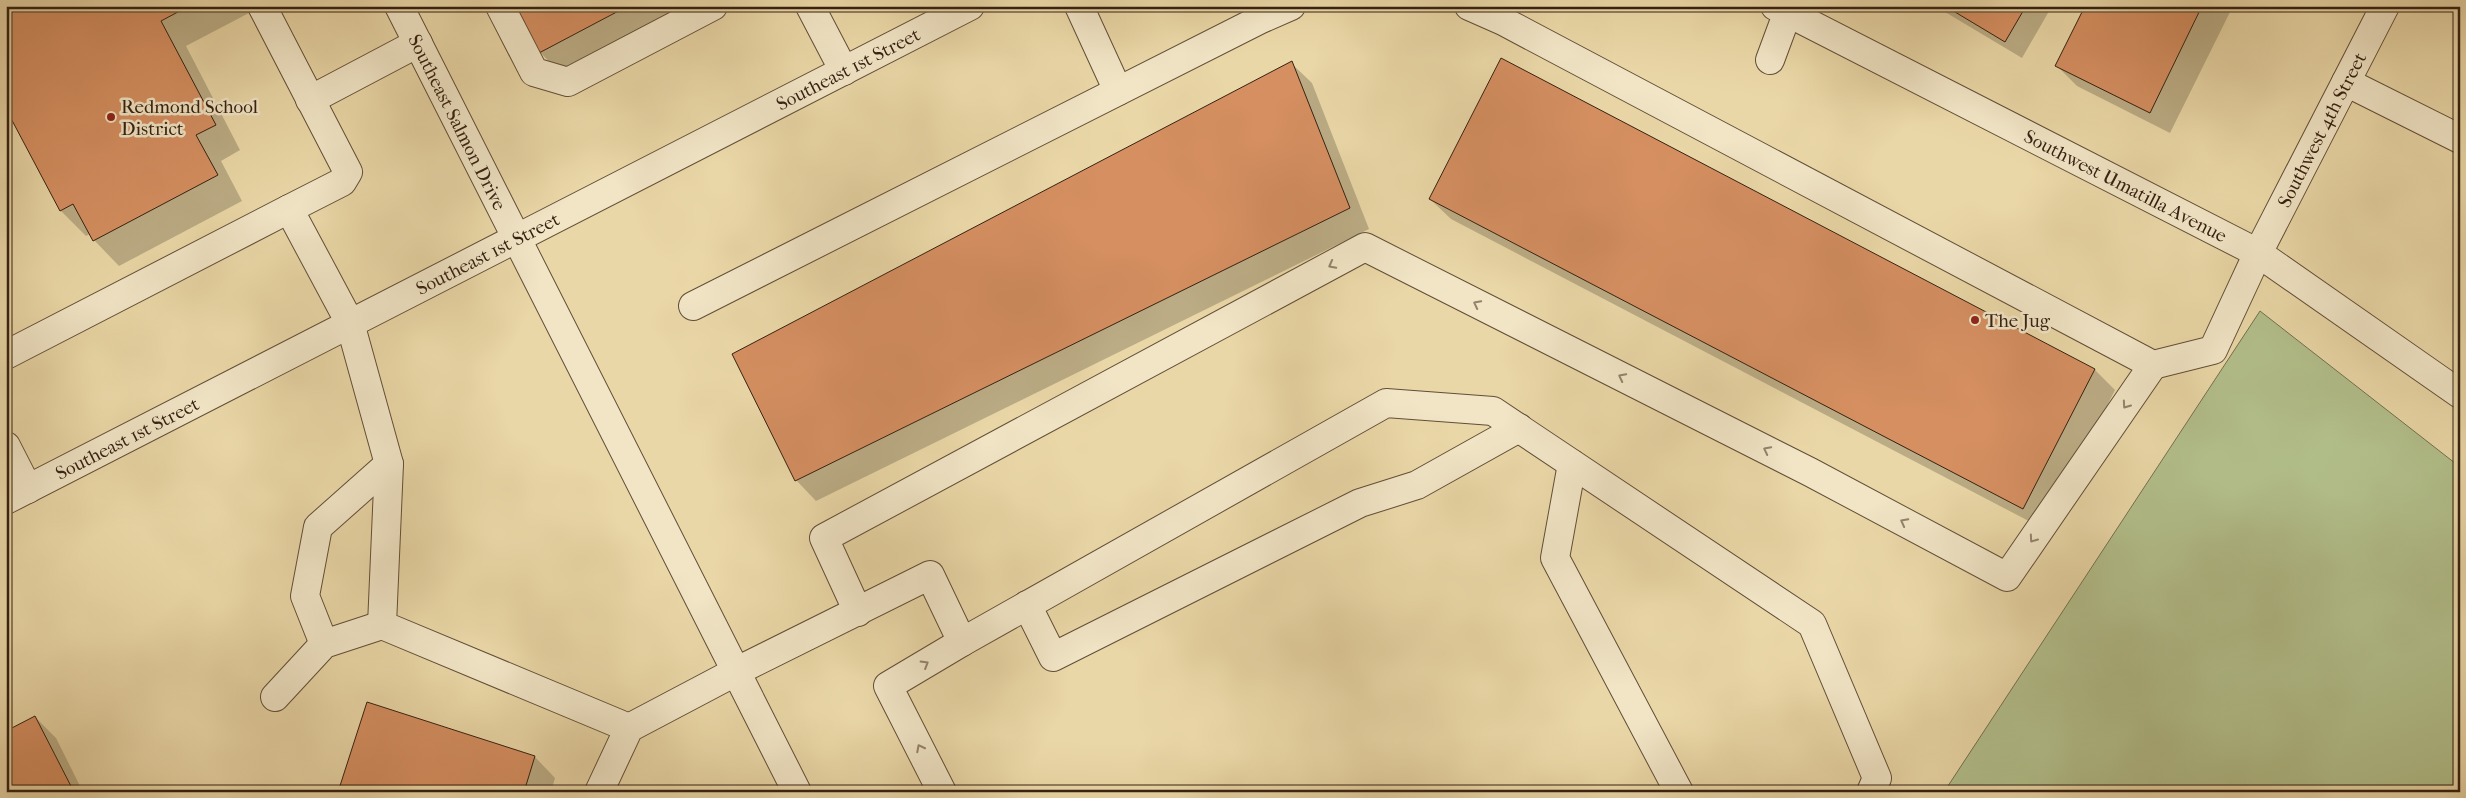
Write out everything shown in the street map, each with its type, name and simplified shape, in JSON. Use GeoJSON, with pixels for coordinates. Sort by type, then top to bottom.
{"type":"FeatureCollection","features":[{"type":"Feature","properties":{"kind":"street"},"geometry":{"type":"LineString","coordinates":[[6,355],[342,182],[348,172],[262,6]]}},
{"type":"Feature","properties":{"kind":"street","name":"Southeast Salmon Drive"},"geometry":{"type":"LineString","coordinates":[[399,6],[518,237],[798,792]]}},
{"type":"Feature","properties":{"kind":"street"},"geometry":{"type":"LineString","coordinates":[[500,6],[534,72],[568,82],[713,6]]}},
{"type":"Feature","properties":{"kind":"street"},"geometry":{"type":"LineString","coordinates":[[810,6],[844,71]]}},
{"type":"Feature","properties":{"kind":"street","name":"Southeast 1st Street"},"geometry":{"type":"LineString","coordinates":[[17,494],[970,6]]}},
{"type":"Feature","properties":{"kind":"street"},"geometry":{"type":"LineString","coordinates":[[1079,6],[1118,91]]}},
{"type":"Feature","properties":{"kind":"street"},"geometry":{"type":"LineString","coordinates":[[693,306],[1259,20],[1291,6]]}},
{"type":"Feature","properties":{"kind":"street"},"geometry":{"type":"LineString","coordinates":[[858,612],[824,538],[1365,247],[1810,472],[2007,577],[2153,365],[1512,25],[1469,6]]}},
{"type":"Feature","properties":{"kind":"street","name":"Southwest Umatilla Avenue"},"geometry":{"type":"LineString","coordinates":[[1775,6],[2258,253],[2458,388]]}},
{"type":"Feature","properties":{"kind":"street"},"geometry":{"type":"LineString","coordinates":[[1770,60],[1790,6]]}},
{"type":"Feature","properties":{"kind":"street","name":"Southwest 4th Street"},"geometry":{"type":"LineString","coordinates":[[2153,365],[2213,350],[2258,253],[2385,6]]}},
{"type":"Feature","properties":{"kind":"street"},"geometry":{"type":"LineString","coordinates":[[310,100],[418,43]]}},
{"type":"Feature","properties":{"kind":"street"},"geometry":{"type":"LineString","coordinates":[[2346,82],[2460,139]]}},
{"type":"Feature","properties":{"kind":"street"},"geometry":{"type":"LineString","coordinates":[[290,209],[350,323],[389,464],[382,625]]}},
{"type":"Feature","properties":{"kind":"street"},"geometry":{"type":"LineString","coordinates":[[942,792],[888,686],[1027,605],[1386,403],[1493,410],[1812,624],[1877,778],[1871,792]]}},
{"type":"Feature","properties":{"kind":"street"},"geometry":{"type":"LineString","coordinates":[[1027,605],[1053,657],[1360,503],[1417,485],[1519,428]]}},
{"type":"Feature","properties":{"kind":"street"},"geometry":{"type":"LineString","coordinates":[[6,446],[17,494]]}},
{"type":"Feature","properties":{"kind":"street"},"geometry":{"type":"LineString","coordinates":[[324,644],[306,596],[318,527],[389,464]]}},
{"type":"Feature","properties":{"kind":"street"},"geometry":{"type":"LineString","coordinates":[[1572,464],[1555,558],[1679,792]]}},
{"type":"Feature","properties":{"kind":"street"},"geometry":{"type":"LineString","coordinates":[[599,792],[629,728],[737,671],[930,575],[962,642]]}},
{"type":"Feature","properties":{"kind":"street"},"geometry":{"type":"LineString","coordinates":[[275,697],[324,644],[382,625],[629,728]]}},
{"type":"Feature","properties":{"kind":"green space"},"geometry":{"type":"Polygon","coordinates":[[[2260,311],[2460,467],[2460,792],[1944,792],[2260,311]]]}},
{"type":"Feature","properties":{"kind":"building","name":"Redmond School District"},"geometry":{"type":"Polygon","coordinates":[[[6,6],[189,6],[161,21],[216,125],[196,135],[218,175],[93,241],[73,204],[60,211],[6,109],[6,6]]]}},
{"type":"Feature","properties":{"kind":"building"},"geometry":{"type":"Polygon","coordinates":[[[514,6],[628,6],[539,53],[514,6]]]}},
{"type":"Feature","properties":{"kind":"building"},"geometry":{"type":"Polygon","coordinates":[[[1945,6],[2026,6],[2005,42],[1945,6]]]}},
{"type":"Feature","properties":{"kind":"building"},"geometry":{"type":"Polygon","coordinates":[[[2085,6],[2202,6],[2150,113],[2055,66],[2085,6]]]}},
{"type":"Feature","properties":{"kind":"building"},"geometry":{"type":"Polygon","coordinates":[[[1501,58],[2095,369],[2023,509],[1429,199],[1501,58]]]}},
{"type":"Feature","properties":{"kind":"building"},"geometry":{"type":"Polygon","coordinates":[[[1292,61],[1350,208],[795,481],[732,354],[1292,61]]]}},
{"type":"Feature","properties":{"kind":"building"},"geometry":{"type":"Polygon","coordinates":[[[367,702],[535,756],[524,792],[338,792],[367,702]]]}},
{"type":"Feature","properties":{"kind":"building"},"geometry":{"type":"Polygon","coordinates":[[[35,716],[74,792],[6,792],[6,731],[35,716]]]}},
{"type":"Feature","properties":{"kind":"place","name":"Redmond School District"},"geometry":{"type":"Point","coordinates":[111,117]}},
{"type":"Feature","properties":{"kind":"place","name":"The Jug"},"geometry":{"type":"Point","coordinates":[1975,320]}}]}
